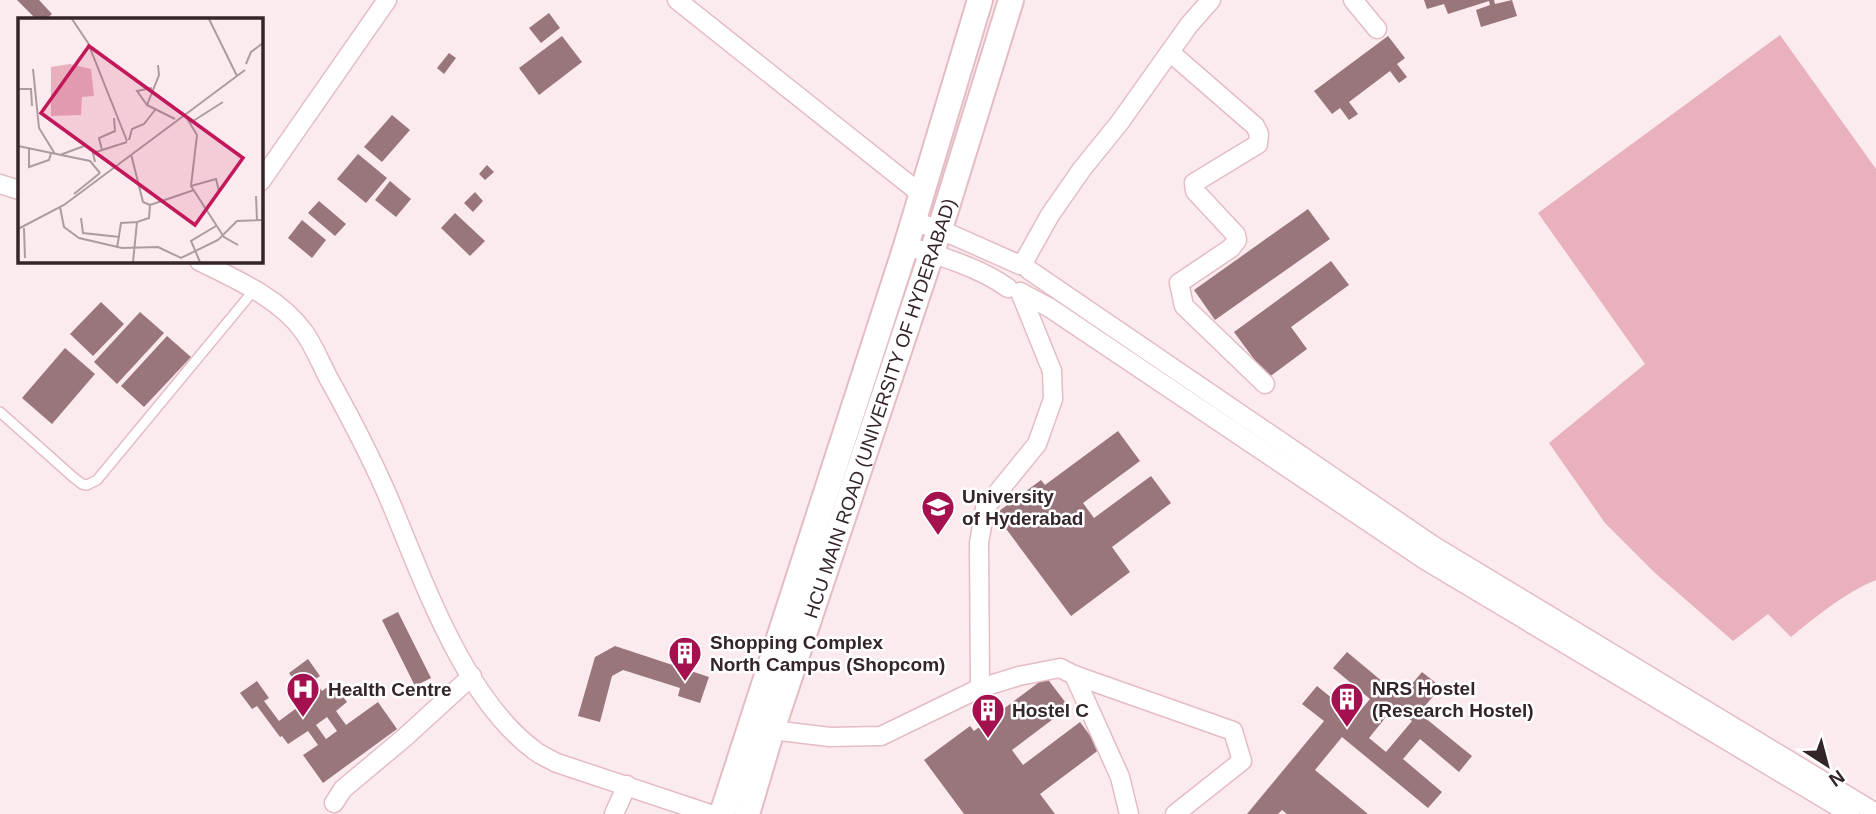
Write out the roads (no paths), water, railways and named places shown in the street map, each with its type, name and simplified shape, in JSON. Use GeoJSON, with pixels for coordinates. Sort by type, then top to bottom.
{"type":"FeatureCollection","features":[{"type":"Feature","properties":{"kind":"street"},"geometry":{"type":"LineString","coordinates":[[262,180],[387,0]]}},
{"type":"Feature","properties":{"kind":"street"},"geometry":{"type":"LineString","coordinates":[[677,0],[921,194]]}},
{"type":"Feature","properties":{"kind":"street","name":"HCU MAIN ROAD (UNIVERSITY OF HYDERABAD)"},"geometry":{"type":"LineString","coordinates":[[722,814],[914,222],[980,0]]}},
{"type":"Feature","properties":{"kind":"street","name":"HCU MAIN ROAD (UNIVERSITY OF HYDERABAD)"},"geometry":{"type":"LineString","coordinates":[[747,814],[772,730],[939,229],[1011,0]]}},
{"type":"Feature","properties":{"kind":"street"},"geometry":{"type":"LineString","coordinates":[[1024,267],[1050,215],[1189,25],[1211,0]]}},
{"type":"Feature","properties":{"kind":"street"},"geometry":{"type":"LineString","coordinates":[[1353,0],[1377,29]]}},
{"type":"Feature","properties":{"kind":"street"},"geometry":{"type":"LineString","coordinates":[[1171,52],[1255,126],[1259,134],[1258,144],[1195,183],[1195,191],[1236,235],[1237,240],[1231,248],[1179,283],[1179,292],[1184,306],[1265,384]]}},
{"type":"Feature","properties":{"kind":"street"},"geometry":{"type":"LineString","coordinates":[[0,184],[18,190]]}},
{"type":"Feature","properties":{"kind":"street"},"geometry":{"type":"LineString","coordinates":[[914,222],[939,229],[1024,267],[1429,554],[1876,813]]}},
{"type":"Feature","properties":{"kind":"street"},"geometry":{"type":"LineString","coordinates":[[906,246],[931,253],[997,280],[1061,315],[1429,554],[1850,814]]}},
{"type":"Feature","properties":{"kind":"street"},"geometry":{"type":"LineString","coordinates":[[206,262],[276,304],[303,331],[361,440],[397,517],[421,579],[472,676],[503,721],[534,751],[557,763],[709,814]]}},
{"type":"Feature","properties":{"kind":"street"},"geometry":{"type":"LineString","coordinates":[[1014,290],[1031,283],[1024,267]]}},
{"type":"Feature","properties":{"kind":"street"},"geometry":{"type":"LineString","coordinates":[[980,688],[979,543],[985,508],[1037,444],[1054,399],[1052,371],[1014,290]]}},
{"type":"Feature","properties":{"kind":"street"},"geometry":{"type":"LineString","coordinates":[[772,730],[830,737],[881,736],[980,688],[1019,676],[1060,668],[1074,676],[1234,731],[1242,761],[1175,814]]}},
{"type":"Feature","properties":{"kind":"street"},"geometry":{"type":"LineString","coordinates":[[334,803],[343,789],[472,676]]}},
{"type":"Feature","properties":{"kind":"street"},"geometry":{"type":"LineString","coordinates":[[1074,676],[1120,777],[1129,814]]}},
{"type":"Feature","properties":{"kind":"street"},"geometry":{"type":"LineString","coordinates":[[614,814],[627,785]]}},
{"type":"Feature","properties":{"kind":"lane"},"geometry":{"type":"LineString","coordinates":[[1,412],[73,477],[82,484],[91,484],[106,470],[254,290]]}},
{"type":"Feature","properties":{"kind":"place","name":"University of Hyderabad"},"geometry":{"type":"Point","coordinates":[938,537]}},
{"type":"Feature","properties":{"kind":"place","name":"Shopping Complex North Campus (Shopcom)"},"geometry":{"type":"Point","coordinates":[685,683]}},
{"type":"Feature","properties":{"kind":"place","name":"Health Centre"},"geometry":{"type":"Point","coordinates":[303,719]}},
{"type":"Feature","properties":{"kind":"place","name":"NRS Hostel (Research Hostel)"},"geometry":{"type":"Point","coordinates":[1347,729]}},
{"type":"Feature","properties":{"kind":"place","name":"Hostel C"},"geometry":{"type":"Point","coordinates":[988,740]}}]}
